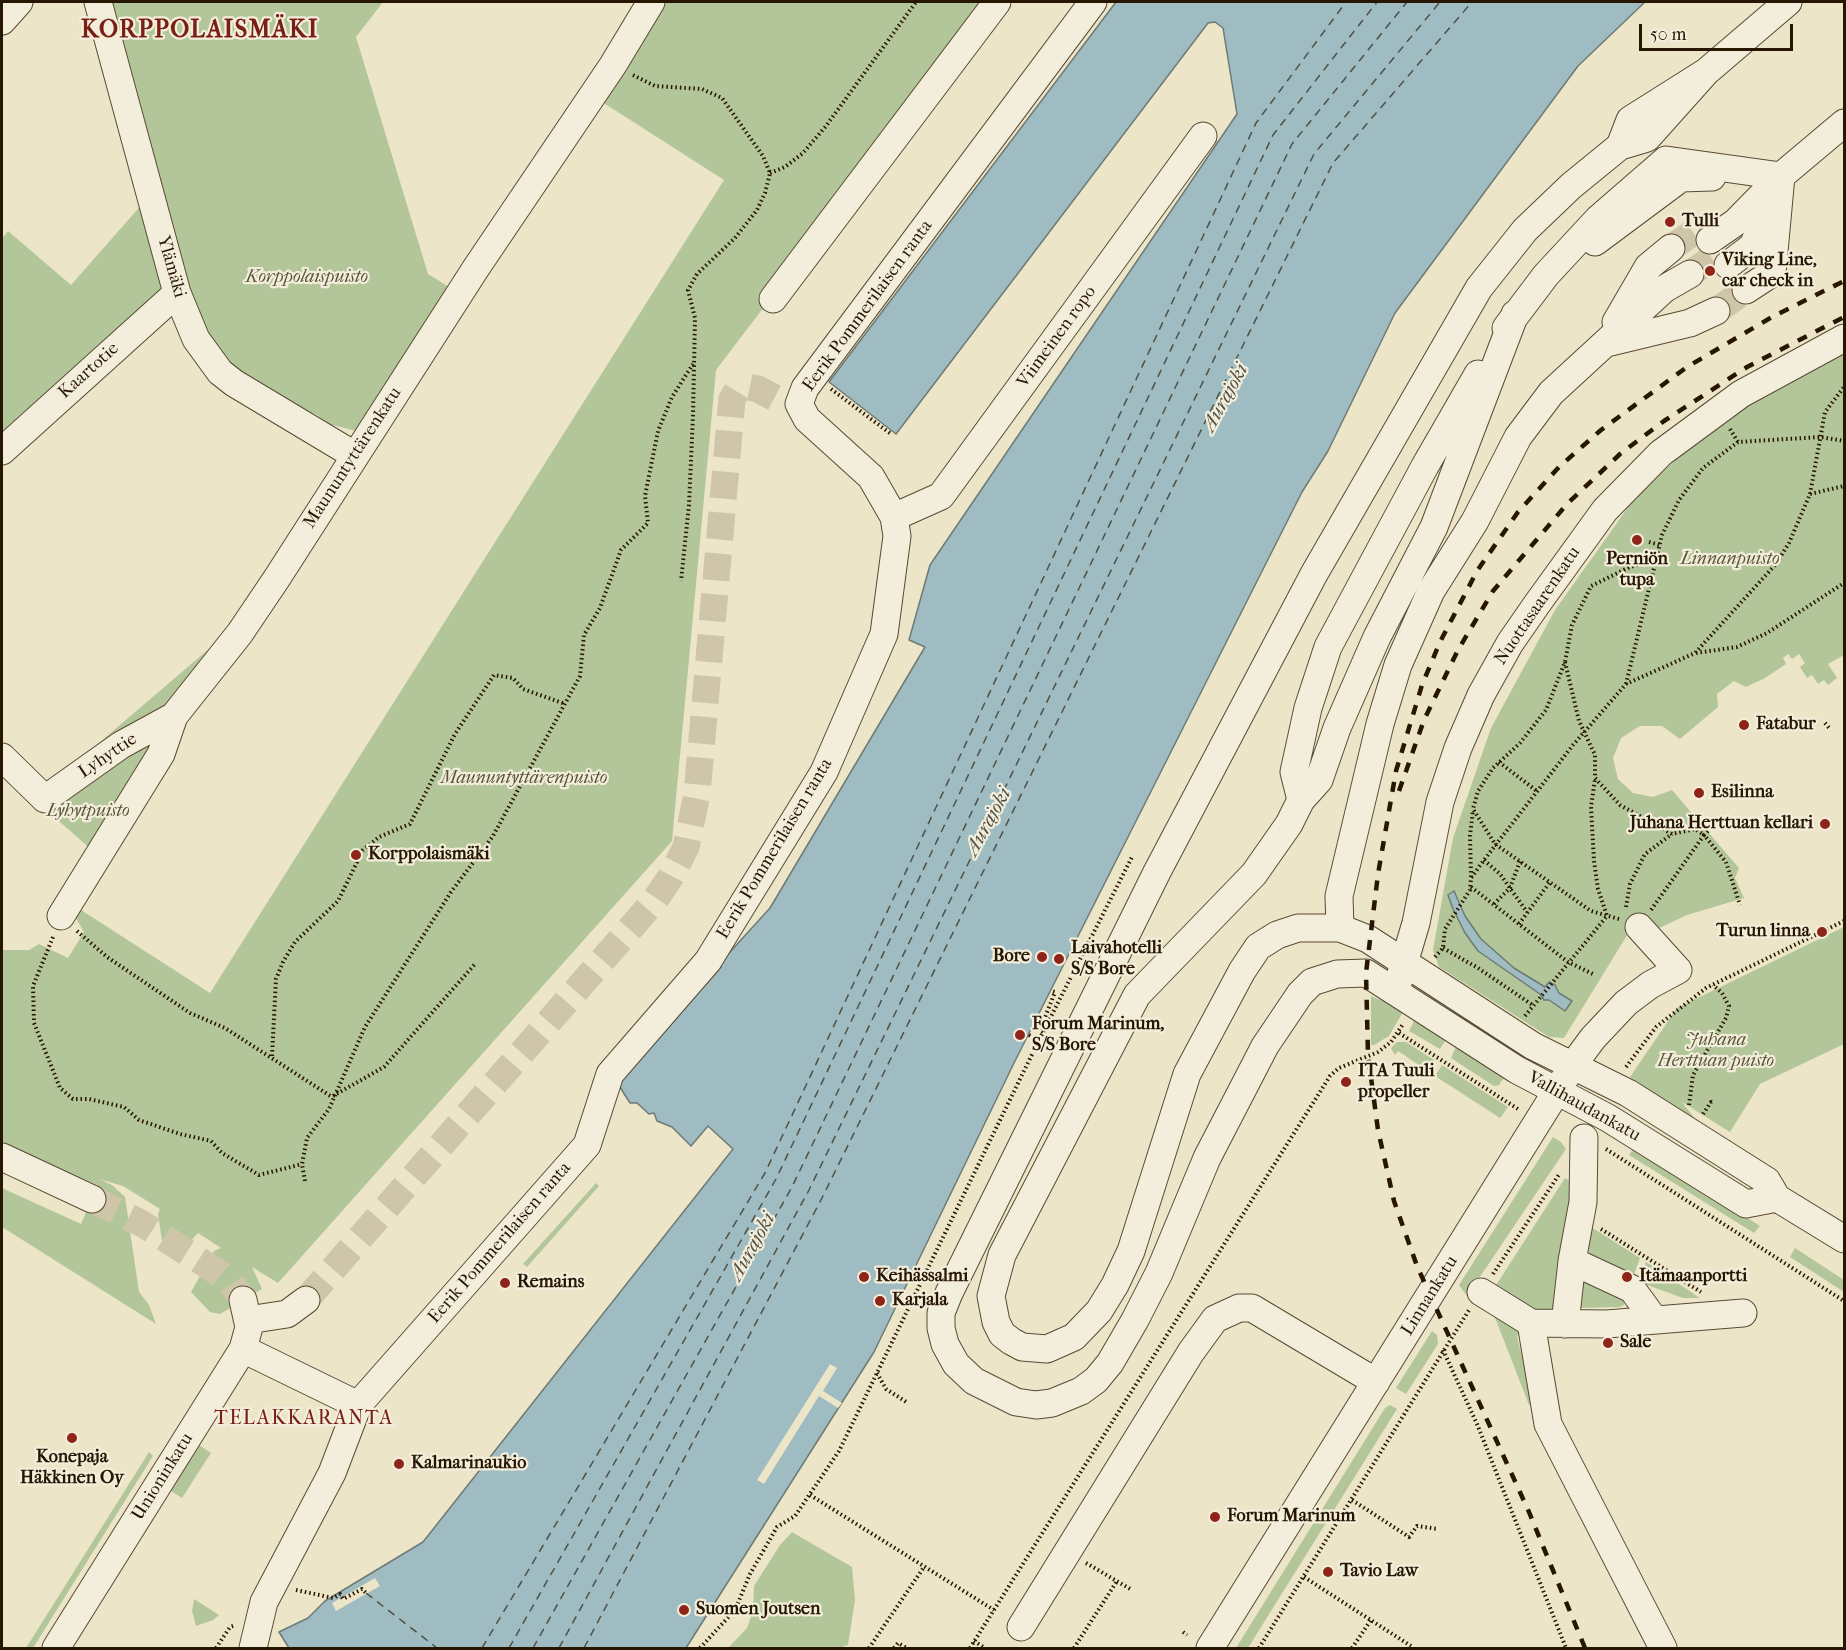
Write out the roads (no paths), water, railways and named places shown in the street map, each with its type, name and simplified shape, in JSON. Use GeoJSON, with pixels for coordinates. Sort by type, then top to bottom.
{"type":"FeatureCollection","features":[{"type":"Feature","properties":{"kind":"street","name":"Ylämäki"},"geometry":{"type":"LineString","coordinates":[[98,2],[177,293],[196,339],[220,372],[248,393],[354,455]]}},
{"type":"Feature","properties":{"kind":"street","name":"Maununtyttärenkatu"},"geometry":{"type":"LineString","coordinates":[[61,916],[161,754],[174,716],[240,633],[354,455],[613,65],[651,2]]}},
{"type":"Feature","properties":{"kind":"street"},"geometry":{"type":"LineString","coordinates":[[773,298],[997,2]]}},
{"type":"Feature","properties":{"kind":"street","name":"Eerik Pommerilaisen ranta"},"geometry":{"type":"LineString","coordinates":[[358,1405],[586,1145],[610,1074],[708,961],[824,772],[884,634],[897,536],[894,517],[871,477],[787,401],[805,388],[1093,2]]}},
{"type":"Feature","properties":{"kind":"street","name":"Vallihaudankatu"},"geometry":{"type":"LineString","coordinates":[[1777,1198],[1746,1204],[1608,1118],[1517,1070],[1366,973],[1325,976],[1312,981],[1300,994],[1265,1046],[1207,1158],[1168,1246],[1147,1262],[1120,1314],[1122,1343],[1096,1380],[1081,1391],[1052,1403],[1036,1405],[1016,1402],[974,1381],[956,1364],[945,1344],[941,1313],[1157,872],[1314,574],[1479,288],[1526,230],[1572,186],[1620,146],[1647,138],[1706,72],[1788,2]]}},
{"type":"Feature","properties":{"kind":"street"},"geometry":{"type":"LineString","coordinates":[[1781,176],[1772,273],[1724,259],[1744,235],[1781,176],[1845,123]]}},
{"type":"Feature","properties":{"kind":"street","name":"Viimeinen ropo"},"geometry":{"type":"LineString","coordinates":[[894,517],[941,496],[1203,136]]}},
{"type":"Feature","properties":{"kind":"street"},"geometry":{"type":"LineString","coordinates":[[1301,800],[1294,772],[1308,708],[1328,647],[1425,466],[1515,314],[1562,258],[1588,247],[1681,178],[1781,176]]}},
{"type":"Feature","properties":{"kind":"street"},"geometry":{"type":"LineString","coordinates":[[1515,314],[1434,527],[1377,637],[1337,728],[1319,780],[1301,800],[1289,824],[1254,874],[1137,994],[1118,1026],[1002,1255],[991,1296],[992,1311],[1002,1334],[1022,1347],[1047,1349],[1061,1344],[1085,1328],[1115,1285],[1131,1251],[1187,1074],[1242,971],[1258,947],[1277,935],[1298,928],[1340,928],[1338,896],[1380,724],[1398,665],[1431,591],[1474,521],[1518,437],[1551,393],[1603,344],[1664,290],[1694,280],[1690,324],[1603,344]]}},
{"type":"Feature","properties":{"kind":"street","name":"Kaartotie"},"geometry":{"type":"LineString","coordinates":[[2,452],[177,293]]}},
{"type":"Feature","properties":{"kind":"street","name":"Nuottasaarenkatu"},"geometry":{"type":"LineString","coordinates":[[1396,991],[1418,962],[1416,923],[1440,802],[1458,748],[1481,695],[1510,643],[1605,510],[1661,453],[1704,418],[1741,394],[1845,338]]}},
{"type":"Feature","properties":{"kind":"street","name":"Lyhyttie"},"geometry":{"type":"LineString","coordinates":[[2,757],[45,799],[121,745],[174,716]]}},
{"type":"Feature","properties":{"kind":"street","name":"Linnankatu"},"geometry":{"type":"LineString","coordinates":[[1210,1648],[1573,1065],[1593,1038],[1626,1003],[1650,985],[1678,970],[1629,922]]}},
{"type":"Feature","properties":{"kind":"street","name":"Vallihaudankatu"},"geometry":{"type":"LineString","coordinates":[[1340,928],[1418,962],[1533,1046],[1628,1093],[1767,1181],[1777,1198],[1845,1239]]}},
{"type":"Feature","properties":{"kind":"street"},"geometry":{"type":"LineString","coordinates":[[1564,1324],[1583,1202],[1584,1138]]}},
{"type":"Feature","properties":{"kind":"street"},"geometry":{"type":"LineString","coordinates":[[2,1157],[92,1199]]}},
{"type":"Feature","properties":{"kind":"street"},"geometry":{"type":"LineString","coordinates":[[1572,1261],[1632,1288],[1654,1319]]}},
{"type":"Feature","properties":{"kind":"street"},"geometry":{"type":"LineString","coordinates":[[1481,1292],[1531,1323],[1607,1324],[1733,1314]]}},
{"type":"Feature","properties":{"kind":"street","name":"Unioninkatu"},"geometry":{"type":"LineString","coordinates":[[56,1648],[243,1349],[246,1310],[281,1316],[294,1311],[306,1300]]}},
{"type":"Feature","properties":{"kind":"street"},"geometry":{"type":"LineString","coordinates":[[1021,1627],[1191,1352],[1220,1315],[1239,1308],[1252,1308],[1376,1382]]}},
{"type":"Feature","properties":{"kind":"street"},"geometry":{"type":"LineString","coordinates":[[1531,1323],[1548,1425],[1663,1648]]}},
{"type":"Feature","properties":{"kind":"street"},"geometry":{"type":"LineString","coordinates":[[243,1349],[358,1405],[332,1473],[264,1602],[253,1648]]}},
{"type":"Feature","properties":{"kind":"water","name":"Aurajoki"},"geometry":{"type":"Polygon","coordinates":[[[1116,2],[1645,2],[1578,66],[1395,313],[1328,451],[1302,492],[1014,1063],[874,1352],[686,1648],[289,1648],[279,1632],[308,1618],[325,1601],[423,1542],[733,1149],[708,1126],[691,1146],[672,1127],[657,1121],[654,1113],[649,1114],[637,1103],[630,1103],[618,1084],[721,967],[719,964],[770,908],[925,647],[909,640],[930,565],[1237,114],[1223,28],[1215,22],[1208,23],[896,434],[829,382],[1116,2]]]}},
{"type":"Feature","properties":{"kind":"water"},"geometry":{"type":"Polygon","coordinates":[[[1454,891],[1465,916],[1481,939],[1514,968],[1545,987],[1549,982],[1555,985],[1559,993],[1572,1001],[1565,1011],[1549,1000],[1544,1000],[1540,994],[1478,951],[1465,933],[1453,909],[1448,895],[1454,891]]]}},
{"type":"Feature","properties":{"kind":"tunnel"},"geometry":{"type":"LineString","coordinates":[[1671,248],[1701,227]]}},
{"type":"Feature","properties":{"kind":"tunnel"},"geometry":{"type":"LineString","coordinates":[[1690,274],[1719,253]]}},
{"type":"Feature","properties":{"kind":"tunnel"},"geometry":{"type":"LineString","coordinates":[[1716,311],[1746,290]]}},
{"type":"Feature","properties":{"kind":"tunnel"},"geometry":{"type":"LineString","coordinates":[[306,1300],[655,900],[670,878],[686,847],[697,794],[732,399],[737,391],[748,387],[758,389],[775,398]]}},
{"type":"Feature","properties":{"kind":"tunnel"},"geometry":{"type":"LineString","coordinates":[[92,1199],[141,1223],[219,1273],[231,1283],[243,1300]]}},
{"type":"Feature","properties":{"kind":"railway"},"geometry":{"type":"LineString","coordinates":[[1585,1648],[1529,1512],[1417,1266],[1394,1201],[1378,1130],[1368,1055],[1366,973],[1378,874],[1396,771],[1422,685],[1440,642],[1477,571],[1518,512],[1559,467],[1601,430],[1687,367],[1772,317],[1844,281]]}},
{"type":"Feature","properties":{"kind":"railway"},"geometry":{"type":"LineString","coordinates":[[1399,791],[1424,720],[1458,650],[1493,591],[1567,504],[1620,454],[1664,421],[1747,367],[1844,317]]}},
{"type":"Feature","properties":{"kind":"place","name":"Tulli"},"geometry":{"type":"Point","coordinates":[1670,222]}},
{"type":"Feature","properties":{"kind":"place","name":"Viking Line, car check in"},"geometry":{"type":"Point","coordinates":[1710,271]}},
{"type":"Feature","properties":{"kind":"place","name":"Perniön tupa"},"geometry":{"type":"Point","coordinates":[1637,540]}},
{"type":"Feature","properties":{"kind":"place","name":"Fatabur"},"geometry":{"type":"Point","coordinates":[1744,725]}},
{"type":"Feature","properties":{"kind":"place","name":"Esilinna"},"geometry":{"type":"Point","coordinates":[1699,793]}},
{"type":"Feature","properties":{"kind":"place","name":"Juhana Herttuan kellari"},"geometry":{"type":"Point","coordinates":[1825,824]}},
{"type":"Feature","properties":{"kind":"place","name":"Korppolaismäki"},"geometry":{"type":"Point","coordinates":[356,855]}},
{"type":"Feature","properties":{"kind":"place","name":"Turun linna"},"geometry":{"type":"Point","coordinates":[1822,932]}},
{"type":"Feature","properties":{"kind":"place","name":"Bore"},"geometry":{"type":"Point","coordinates":[1042,957]}},
{"type":"Feature","properties":{"kind":"place","name":"Laivahotelli S/S Bore"},"geometry":{"type":"Point","coordinates":[1059,959]}},
{"type":"Feature","properties":{"kind":"place","name":"Forum Marinum, S/S Bore"},"geometry":{"type":"Point","coordinates":[1020,1035]}},
{"type":"Feature","properties":{"kind":"place","name":"ITA Tuuli propeller"},"geometry":{"type":"Point","coordinates":[1346,1082]}},
{"type":"Feature","properties":{"kind":"place","name":"Keihässalmi"},"geometry":{"type":"Point","coordinates":[864,1277]}},
{"type":"Feature","properties":{"kind":"place","name":"Itämaanportti"},"geometry":{"type":"Point","coordinates":[1627,1277]}},
{"type":"Feature","properties":{"kind":"place","name":"Remains"},"geometry":{"type":"Point","coordinates":[505,1283]}},
{"type":"Feature","properties":{"kind":"place","name":"Karjala"},"geometry":{"type":"Point","coordinates":[880,1301]}},
{"type":"Feature","properties":{"kind":"place","name":"Sale"},"geometry":{"type":"Point","coordinates":[1608,1343]}},
{"type":"Feature","properties":{"kind":"place","name":"Konepaja Häkkinen Oy"},"geometry":{"type":"Point","coordinates":[72,1438]}},
{"type":"Feature","properties":{"kind":"place","name":"Kalmarinaukio"},"geometry":{"type":"Point","coordinates":[399,1464]}},
{"type":"Feature","properties":{"kind":"place","name":"Forum Marinum"},"geometry":{"type":"Point","coordinates":[1215,1517]}},
{"type":"Feature","properties":{"kind":"place","name":"Tavio Law"},"geometry":{"type":"Point","coordinates":[1328,1572]}},
{"type":"Feature","properties":{"kind":"place","name":"Suomen Joutsen"},"geometry":{"type":"Point","coordinates":[684,1610]}},
{"type":"Feature","properties":{"kind":"district","name":"KORPPOLAISMÄKI"},"geometry":{"type":"Point","coordinates":[200,31]}},
{"type":"Feature","properties":{"kind":"district","name":"TELAKKARANTA"},"geometry":{"type":"Point","coordinates":[304,1419]}},
{"type":"Feature","properties":{"kind":"park label","name":"Korppolaispuisto"},"geometry":{"type":"Point","coordinates":[307,278]}},
{"type":"Feature","properties":{"kind":"park label","name":"Linnanpuisto"},"geometry":{"type":"Point","coordinates":[1730,560]}},
{"type":"Feature","properties":{"kind":"park label","name":"Maununtyttärenpuisto"},"geometry":{"type":"Point","coordinates":[524,779]}},
{"type":"Feature","properties":{"kind":"park label","name":"Lyhytpuisto"},"geometry":{"type":"Point","coordinates":[88,812]}},
{"type":"Feature","properties":{"kind":"park label","name":"Juhana Herttuan puisto"},"geometry":{"type":"Point","coordinates":[1716,1051]}}]}
